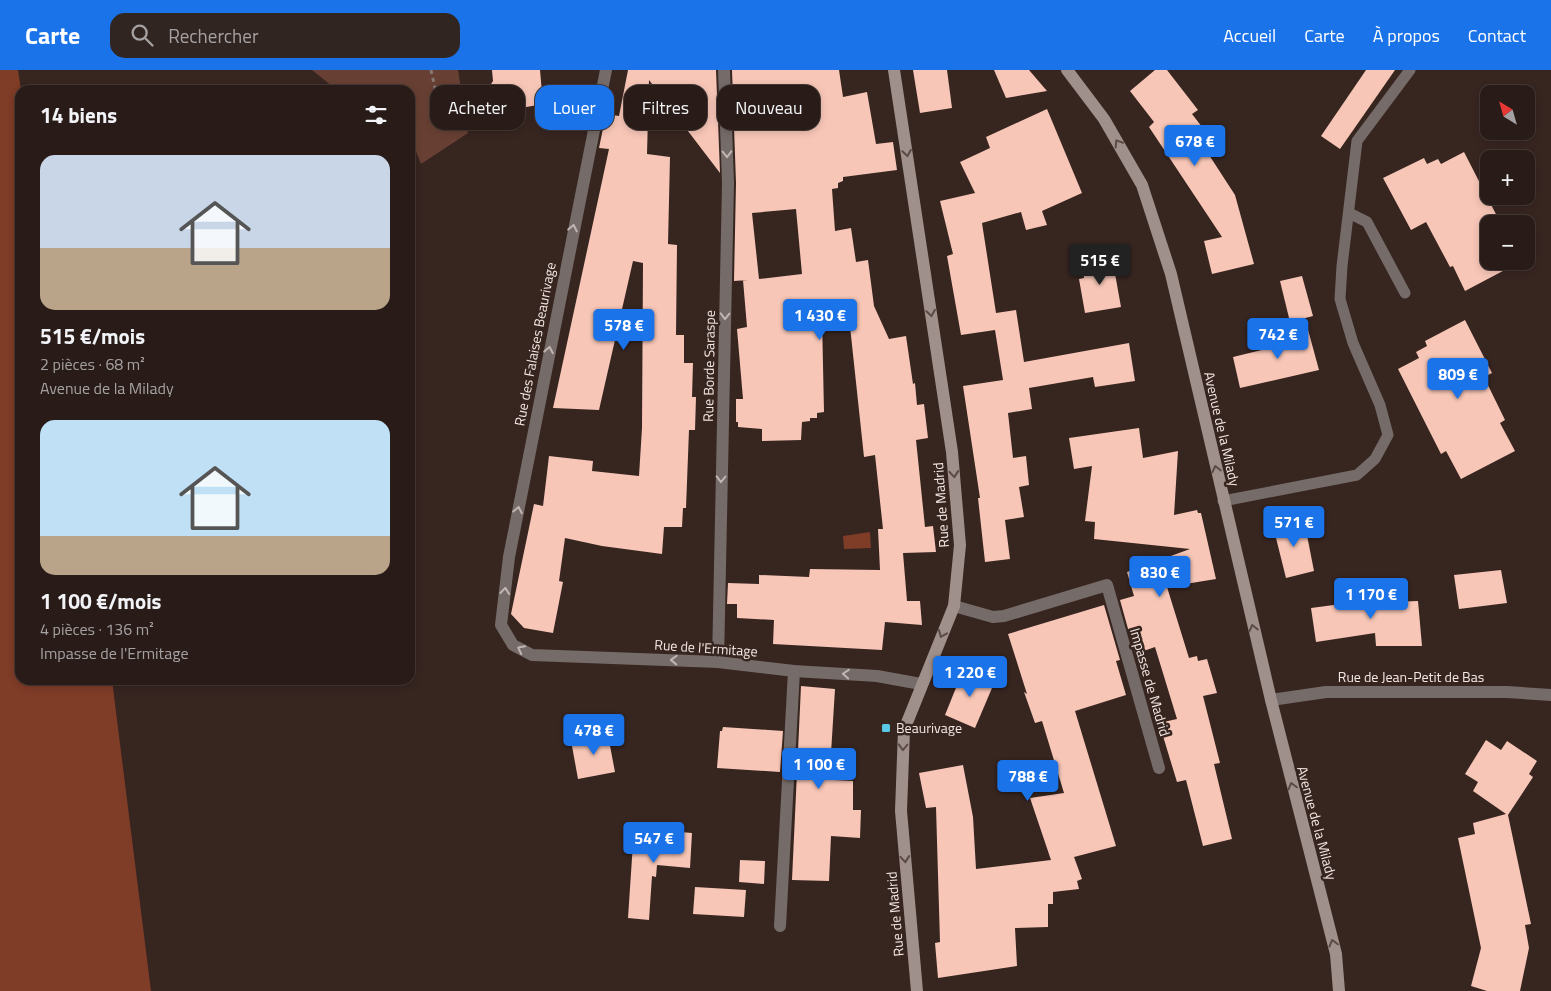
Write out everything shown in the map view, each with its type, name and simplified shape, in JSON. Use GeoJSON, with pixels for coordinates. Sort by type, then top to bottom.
{"type":"FeatureCollection","features":[{"type":"Feature","properties":{"kind":"main road","name":"Rue de Madrid"},"geometry":{"type":"LineString","coordinates":[[894,70],[952,452],[960,544],[954,606],[904,730],[901,811],[917,991]]}},
{"type":"Feature","properties":{"kind":"main road","name":"Avenue de la Milady"},"geometry":{"type":"LineString","coordinates":[[1067,70],[1104,119],[1142,185],[1171,274],[1271,700],[1336,954],[1338,991]]}},
{"type":"Feature","properties":{"kind":"street","name":"Rue des Falaises Beaurivage"},"geometry":{"type":"LineString","coordinates":[[501,625],[508,558],[606,70]]}},
{"type":"Feature","properties":{"kind":"street","name":"Rue Borde Saraspe"},"geometry":{"type":"LineString","coordinates":[[718,662],[728,183],[724,70]]}},
{"type":"Feature","properties":{"kind":"street","name":"Impasse de Madrid"},"geometry":{"type":"LineString","coordinates":[[954,606],[993,617],[1004,616],[1107,585],[1159,768]]}},
{"type":"Feature","properties":{"kind":"street","name":"Rue de l'Ermitage"},"geometry":{"type":"LineString","coordinates":[[501,625],[513,645],[532,655],[718,662],[794,671],[877,676],[921,684]]}},
{"type":"Feature","properties":{"kind":"street"},"geometry":{"type":"LineString","coordinates":[[780,926],[794,671]]}},
{"type":"Feature","properties":{"kind":"street","name":"Rue de Jean-Petit de Bas"},"geometry":{"type":"LineString","coordinates":[[1271,700],[1326,692],[1507,692],[1551,695]]}},
{"type":"Feature","properties":{"kind":"lane"},"geometry":{"type":"LineString","coordinates":[[1223,501],[1357,475],[1375,459],[1388,435],[1380,405],[1353,343],[1340,299],[1342,266],[1357,141],[1410,70]]}},
{"type":"Feature","properties":{"kind":"lane"},"geometry":{"type":"LineString","coordinates":[[1349,213],[1367,222],[1405,293]]}},
{"type":"Feature","properties":{"kind":"path"},"geometry":{"type":"LineString","coordinates":[[431,70],[434,85]]}},
{"type":"Feature","properties":{"kind":"shaded area"},"geometry":{"type":"Polygon","coordinates":[[[0,70],[18,70],[20,85],[15,85],[15,685],[113,685],[151,991],[0,991],[0,70]]]}},
{"type":"Feature","properties":{"kind":"shaded area"},"geometry":{"type":"Polygon","coordinates":[[[312,70],[458,70],[460,85],[430,85],[430,130],[468,130],[468,133],[421,164],[415,149],[415,85],[331,85],[312,70]]]}},
{"type":"Feature","properties":{"kind":"shaded area"},"geometry":{"type":"Polygon","coordinates":[[[870,532],[871,548],[844,549],[843,536],[870,532]]]}},
{"type":"Feature","properties":{"kind":"building"},"geometry":{"type":"Polygon","coordinates":[[[492,70],[540,70],[541,85],[535,85],[535,105],[525,107],[525,85],[490,85],[493,81],[492,70]]]}},
{"type":"Feature","properties":{"kind":"building"},"geometry":{"type":"Polygon","coordinates":[[[628,70],[716,70],[720,173],[687,130],[707,130],[707,85],[653,85],[649,80],[649,85],[625,85],[628,70]]]}},
{"type":"Feature","properties":{"kind":"building"},"geometry":{"type":"Polygon","coordinates":[[[732,70],[839,70],[843,97],[867,92],[876,144],[893,142],[897,170],[843,177],[843,181],[838,183],[838,188],[832,189],[835,231],[851,228],[856,262],[868,260],[874,306],[889,339],[906,336],[917,405],[924,404],[928,438],[916,440],[925,527],[933,526],[936,552],[903,553],[907,601],[920,601],[922,625],[885,622],[882,650],[773,644],[774,620],[737,618],[737,604],[727,604],[728,583],[759,584],[759,575],[809,577],[810,569],[880,570],[878,529],[883,529],[875,455],[864,457],[849,317],[822,318],[824,412],[817,413],[817,418],[810,418],[810,421],[802,422],[801,440],[762,441],[762,429],[738,427],[738,422],[736,422],[736,399],[743,399],[737,329],[747,327],[743,280],[734,281],[736,183],[734,130],[820,130],[820,85],[733,85],[732,70]],[[796,209],[752,213],[759,279],[802,274],[796,209]]]}},
{"type":"Feature","properties":{"kind":"building"},"geometry":{"type":"Polygon","coordinates":[[[913,70],[947,70],[952,108],[920,113],[913,70]]]}},
{"type":"Feature","properties":{"kind":"building"},"geometry":{"type":"Polygon","coordinates":[[[994,70],[1029,70],[1047,91],[1006,98],[994,70]]]}},
{"type":"Feature","properties":{"kind":"building"},"geometry":{"type":"Polygon","coordinates":[[[1155,70],[1167,70],[1198,110],[1192,114],[1209,136],[1200,141],[1235,195],[1254,264],[1212,274],[1204,241],[1222,237],[1149,127],[1154,122],[1130,91],[1155,70]]]}},
{"type":"Feature","properties":{"kind":"building"},"geometry":{"type":"Polygon","coordinates":[[[1366,70],[1395,70],[1340,149],[1321,136],[1366,70]]]}},
{"type":"Feature","properties":{"kind":"building"},"geometry":{"type":"Polygon","coordinates":[[[624,90],[624,130],[648,130],[647,154],[670,157],[668,244],[677,245],[676,335],[684,335],[684,363],[693,363],[692,397],[696,397],[695,430],[689,430],[686,508],[683,508],[682,527],[664,527],[662,554],[602,546],[565,538],[559,581],[563,582],[553,633],[524,628],[511,614],[534,504],[543,506],[549,456],[593,461],[592,471],[639,476],[642,428],[643,263],[633,261],[599,410],[553,408],[609,149],[599,148],[603,130],[614,130],[614,115],[619,116],[624,90]]]}},
{"type":"Feature","properties":{"kind":"building"},"geometry":{"type":"Polygon","coordinates":[[[1047,109],[1082,193],[1042,211],[1047,225],[1026,230],[1021,212],[982,223],[996,313],[1016,310],[1024,362],[1129,343],[1135,381],[1095,387],[1093,377],[1029,388],[1032,409],[1008,413],[1013,458],[1026,456],[1029,485],[1019,487],[1024,517],[1005,520],[1010,559],[985,562],[978,498],[980,498],[963,386],[1003,380],[995,330],[961,335],[947,256],[953,254],[940,201],[975,193],[960,162],[990,148],[986,137],[1047,109]]]}},
{"type":"Feature","properties":{"kind":"building"},"geometry":{"type":"Polygon","coordinates":[[[1464,152],[1480,183],[1480,205],[1491,205],[1496,215],[1480,215],[1480,270],[1505,270],[1465,291],[1453,266],[1450,267],[1426,222],[1411,230],[1383,178],[1424,158],[1427,164],[1438,159],[1441,164],[1464,152]]]}},
{"type":"Feature","properties":{"kind":"building"},"geometry":{"type":"Polygon","coordinates":[[[1112,257],[1121,307],[1085,313],[1079,279],[1084,278],[1082,263],[1112,257]]]}},
{"type":"Feature","properties":{"kind":"building"},"geometry":{"type":"Polygon","coordinates":[[[1302,276],[1313,316],[1290,322],[1280,281],[1302,276]]]}},
{"type":"Feature","properties":{"kind":"building"},"geometry":{"type":"Polygon","coordinates":[[[1465,320],[1492,373],[1484,377],[1505,420],[1500,423],[1515,451],[1461,479],[1446,451],[1441,454],[1398,369],[1419,358],[1416,352],[1427,346],[1425,341],[1465,320]]]}},
{"type":"Feature","properties":{"kind":"building"},"geometry":{"type":"Polygon","coordinates":[[[1307,326],[1319,370],[1240,388],[1233,357],[1287,344],[1284,331],[1307,326]]]}},
{"type":"Feature","properties":{"kind":"building"},"geometry":{"type":"Polygon","coordinates":[[[1139,428],[1143,458],[1178,451],[1174,515],[1197,510],[1198,513],[1201,513],[1216,579],[1167,587],[1189,658],[1197,656],[1198,661],[1207,659],[1217,693],[1203,696],[1220,763],[1214,764],[1232,839],[1203,846],[1186,780],[1177,782],[1159,723],[1177,719],[1155,647],[1135,654],[1120,600],[1134,596],[1127,572],[1190,549],[1094,539],[1095,522],[1085,521],[1092,466],[1074,469],[1069,438],[1139,428]]]}},
{"type":"Feature","properties":{"kind":"building"},"geometry":{"type":"Polygon","coordinates":[[[1304,520],[1314,571],[1286,578],[1273,526],[1304,520]]]}},
{"type":"Feature","properties":{"kind":"building"},"geometry":{"type":"Polygon","coordinates":[[[1501,570],[1507,603],[1459,609],[1454,575],[1501,570]]]}},
{"type":"Feature","properties":{"kind":"building"},"geometry":{"type":"Polygon","coordinates":[[[1387,585],[1391,602],[1418,601],[1422,646],[1376,646],[1375,633],[1316,642],[1311,608],[1364,601],[1362,590],[1387,585]]]}},
{"type":"Feature","properties":{"kind":"building"},"geometry":{"type":"Polygon","coordinates":[[[1104,605],[1120,660],[1116,661],[1126,695],[1075,711],[1116,846],[1074,857],[1082,879],[1077,881],[1079,889],[1053,892],[1053,904],[1048,904],[1048,927],[1015,928],[1017,966],[938,978],[935,943],[940,942],[936,807],[926,808],[919,773],[963,765],[973,817],[976,869],[1051,860],[1030,798],[1064,793],[1042,721],[1035,723],[1024,692],[1027,694],[1008,634],[1104,605]]]}},
{"type":"Feature","properties":{"kind":"building"},"geometry":{"type":"Polygon","coordinates":[[[964,668],[995,681],[975,728],[945,715],[964,668]]]}},
{"type":"Feature","properties":{"kind":"building"},"geometry":{"type":"Polygon","coordinates":[[[801,686],[835,689],[831,753],[835,754],[834,780],[853,781],[853,810],[861,810],[860,838],[831,836],[829,881],[792,880],[801,686]]]}},
{"type":"Feature","properties":{"kind":"building"},"geometry":{"type":"Polygon","coordinates":[[[723,727],[783,731],[780,772],[717,768],[720,731],[722,731],[723,727]]]}},
{"type":"Feature","properties":{"kind":"building"},"geometry":{"type":"Polygon","coordinates":[[[607,730],[615,772],[578,779],[572,746],[588,743],[586,735],[607,730]]]}},
{"type":"Feature","properties":{"kind":"building"},"geometry":{"type":"Polygon","coordinates":[[[1486,740],[1501,750],[1507,741],[1537,761],[1529,774],[1533,777],[1508,815],[1531,924],[1525,925],[1529,948],[1520,991],[1487,991],[1471,986],[1481,948],[1458,838],[1475,834],[1473,823],[1506,814],[1473,791],[1478,782],[1465,774],[1486,740]]]}},
{"type":"Feature","properties":{"kind":"building"},"geometry":{"type":"Polygon","coordinates":[[[634,828],[692,833],[690,868],[657,865],[656,877],[652,876],[649,920],[628,918],[634,828]]]}},
{"type":"Feature","properties":{"kind":"building"},"geometry":{"type":"Polygon","coordinates":[[[740,860],[765,861],[764,884],[739,882],[740,860]]]}},
{"type":"Feature","properties":{"kind":"building"},"geometry":{"type":"Polygon","coordinates":[[[695,887],[746,890],[744,917],[693,914],[695,887]]]}},
{"type":"Feature","properties":{"kind":"place","name":"Beaurivage"},"geometry":{"type":"Point","coordinates":[886,728]}}]}
